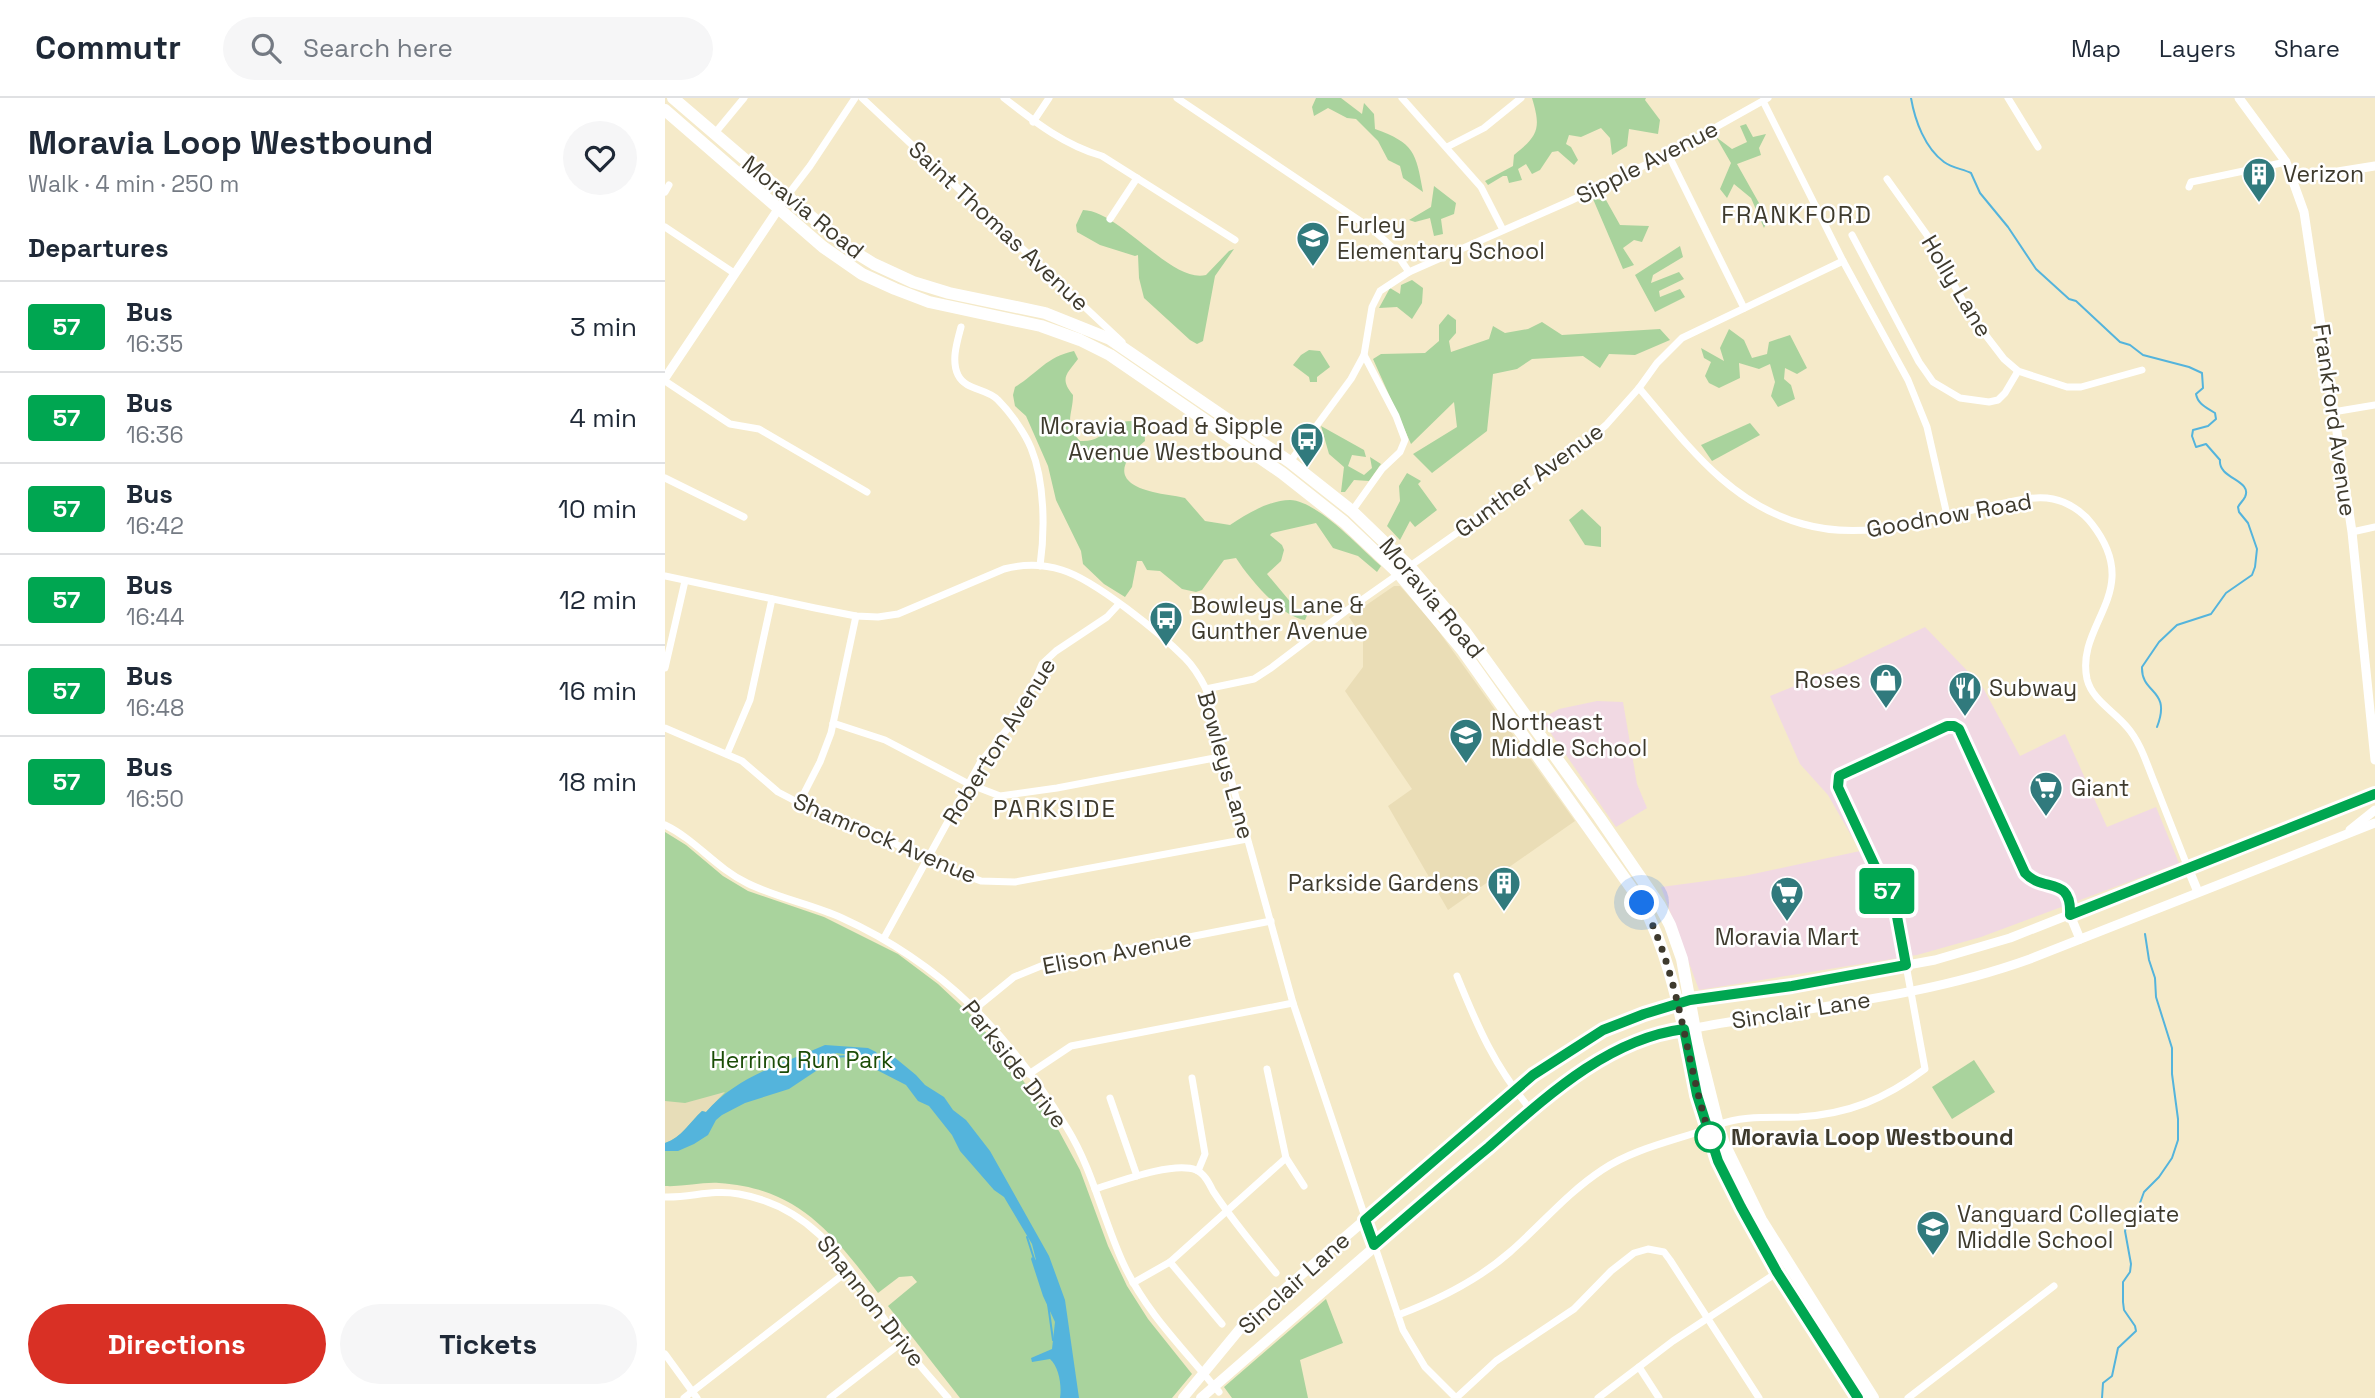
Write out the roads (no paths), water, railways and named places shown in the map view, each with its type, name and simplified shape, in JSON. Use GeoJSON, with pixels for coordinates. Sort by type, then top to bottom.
{"type":"FeatureCollection","features":[{"type":"Feature","properties":{"kind":"main road","name":"Moravia Road"},"geometry":{"type":"LineString","coordinates":[[673,98],[845,246],[897,276],[949,293],[1019,306],[1075,323],[1110,339],[1134,355],[1286,467],[1352,511],[1404,570],[1466,633],[1650,891],[1670,925],[1678,944],[1690,1000],[1693,1078],[1712,1127],[1783,1269],[1858,1398]]}},
{"type":"Feature","properties":{"kind":"main road","name":"Moravia Road"},"geometry":{"type":"LineString","coordinates":[[665,110],[838,258],[881,284],[929,302],[1041,326],[1093,346],[1224,435],[1286,467],[1344,522],[1404,570],[1642,903],[1659,939],[1677,1004],[1690,1028]]}},
{"type":"Feature","properties":{"kind":"main road","name":"Sinclair Lane"},"geometry":{"type":"LineString","coordinates":[[1183,1398],[1244,1324],[1514,1090],[1548,1064],[1603,1030],[1690,1000]]}},
{"type":"Feature","properties":{"kind":"main road","name":"Sinclair Lane"},"geometry":{"type":"LineString","coordinates":[[1201,1398],[1217,1389],[1374,1245],[1531,1110],[1582,1071],[1651,1036],[1690,1028]]}},
{"type":"Feature","properties":{"kind":"main road","name":"Moravia Road"},"geometry":{"type":"LineString","coordinates":[[1783,1269],[1873,1398]]}},
{"type":"Feature","properties":{"kind":"street"},"geometry":{"type":"LineString","coordinates":[[715,134],[744,98]]}},
{"type":"Feature","properties":{"kind":"street"},"geometry":{"type":"LineString","coordinates":[[855,98],[734,273],[665,379],[730,424],[759,429],[867,492]]}},
{"type":"Feature","properties":{"kind":"street","name":"Saint Thomas Avenue"},"geometry":{"type":"LineString","coordinates":[[862,98],[1080,301],[1134,355]]}},
{"type":"Feature","properties":{"kind":"street"},"geometry":{"type":"LineString","coordinates":[[1004,98],[1033,122],[1071,144],[1102,156],[1235,240]]}},
{"type":"Feature","properties":{"kind":"street"},"geometry":{"type":"LineString","coordinates":[[1033,122],[1049,98]]}},
{"type":"Feature","properties":{"kind":"street"},"geometry":{"type":"LineString","coordinates":[[1177,98],[1372,229],[1392,247],[1409,272]]}},
{"type":"Feature","properties":{"kind":"street"},"geometry":{"type":"LineString","coordinates":[[1402,98],[1481,187],[1503,230]]}},
{"type":"Feature","properties":{"kind":"street"},"geometry":{"type":"LineString","coordinates":[[1447,147],[1484,128],[1521,98]]}},
{"type":"Feature","properties":{"kind":"street"},"geometry":{"type":"LineString","coordinates":[[2008,98],[2038,147]]}},
{"type":"Feature","properties":{"kind":"street","name":"Frankford Avenue"},"geometry":{"type":"LineString","coordinates":[[2239,98],[2286,162],[2294,179],[2306,226],[2351,532],[2375,760]]}},
{"type":"Feature","properties":{"kind":"street"},"geometry":{"type":"LineString","coordinates":[[1765,99],[1843,261],[1908,380],[1923,414],[1947,515]]}},
{"type":"Feature","properties":{"kind":"street","name":"Sipple Avenue"},"geometry":{"type":"LineString","coordinates":[[1364,355],[1375,298],[1387,285],[1409,272],[1570,201],[1668,154],[1765,99]]}},
{"type":"Feature","properties":{"kind":"street"},"geometry":{"type":"LineString","coordinates":[[1668,154],[1744,308]]}},
{"type":"Feature","properties":{"kind":"street"},"geometry":{"type":"LineString","coordinates":[[2189,187],[2192,182],[2286,162]]}},
{"type":"Feature","properties":{"kind":"street"},"geometry":{"type":"LineString","coordinates":[[2294,179],[2375,166]]}},
{"type":"Feature","properties":{"kind":"street"},"geometry":{"type":"LineString","coordinates":[[1110,219],[1136,178]]}},
{"type":"Feature","properties":{"kind":"street","name":"Holly Lane"},"geometry":{"type":"LineString","coordinates":[[1887,179],[1927,235],[1971,316],[2004,359],[2018,371]]}},
{"type":"Feature","properties":{"kind":"street"},"geometry":{"type":"LineString","coordinates":[[665,227],[734,273]]}},
{"type":"Feature","properties":{"kind":"street"},"geometry":{"type":"LineString","coordinates":[[1852,235],[1919,362],[1933,382],[1960,398],[1989,402],[1999,400],[2018,371],[2067,387],[2081,387],[2142,370]]}},
{"type":"Feature","properties":{"kind":"street","name":"Gunther Avenue"},"geometry":{"type":"LineString","coordinates":[[1206,689],[1254,679],[1585,443],[1606,425],[1657,363],[1682,338],[1843,261]]}},
{"type":"Feature","properties":{"kind":"street"},"geometry":{"type":"LineString","coordinates":[[961,327],[955,358],[958,377],[967,385],[999,401],[1033,451],[1043,524],[1040,566]]}},
{"type":"Feature","properties":{"kind":"street"},"geometry":{"type":"LineString","coordinates":[[1286,467],[1351,379],[1364,355]]}},
{"type":"Feature","properties":{"kind":"street"},"geometry":{"type":"LineString","coordinates":[[1352,511],[1382,469],[1403,448],[1405,440],[1396,416],[1364,355]]}},
{"type":"Feature","properties":{"kind":"street","name":"Goodnow Road"},"geometry":{"type":"LineString","coordinates":[[1639,388],[1718,477],[1745,499],[1782,517],[1817,527],[1857,531],[1888,528],[2028,499],[2052,498],[2073,507],[2094,526],[2110,560],[2112,576],[2108,603],[2087,651],[2087,680],[2098,699],[2136,738],[2188,867]]}},
{"type":"Feature","properties":{"kind":"street"},"geometry":{"type":"LineString","coordinates":[[2333,412],[2375,405]]}},
{"type":"Feature","properties":{"kind":"street"},"geometry":{"type":"LineString","coordinates":[[665,478],[744,517]]}},
{"type":"Feature","properties":{"kind":"street"},"geometry":{"type":"LineString","coordinates":[[2351,532],[2375,527]]}},
{"type":"Feature","properties":{"kind":"street","name":"Bowleys Lane"},"geometry":{"type":"LineString","coordinates":[[665,576],[856,616],[878,617],[898,614],[1004,569],[1023,565],[1040,566],[1069,573],[1119,604],[1183,656],[1206,689],[1293,1003],[1398,1315],[1417,1357],[1456,1398]]}},
{"type":"Feature","properties":{"kind":"street"},"geometry":{"type":"LineString","coordinates":[[665,668],[685,581]]}},
{"type":"Feature","properties":{"kind":"street"},"geometry":{"type":"LineString","coordinates":[[727,754],[750,699],[772,599]]}},
{"type":"Feature","properties":{"kind":"street","name":"Roberton Avenue"},"geometry":{"type":"LineString","coordinates":[[884,938],[980,763],[1023,709],[1042,664],[1056,651],[1107,617],[1119,604]]}},
{"type":"Feature","properties":{"kind":"street"},"geometry":{"type":"LineString","coordinates":[[799,803],[820,762],[833,723],[856,616]]}},
{"type":"Feature","properties":{"kind":"street"},"geometry":{"type":"LineString","coordinates":[[833,723],[885,740],[968,784],[995,794],[1011,795],[1225,756]]}},
{"type":"Feature","properties":{"kind":"street","name":"Shamrock Avenue"},"geometry":{"type":"LineString","coordinates":[[665,728],[741,761],[778,792],[799,803],[871,830],[926,861],[981,881],[1016,882],[1247,839]]}},
{"type":"Feature","properties":{"kind":"street","name":"Sinclair Lane"},"geometry":{"type":"LineString","coordinates":[[1690,1000],[1792,986],[1977,949],[2375,794]]}},
{"type":"Feature","properties":{"kind":"street"},"geometry":{"type":"LineString","coordinates":[[2344,835],[2375,810]]}},
{"type":"Feature","properties":{"kind":"street","name":"Sinclair Lane"},"geometry":{"type":"LineString","coordinates":[[1690,1028],[1911,992],[1981,975],[2375,823]]}},
{"type":"Feature","properties":{"kind":"street","name":"Parkside Drive"},"geometry":{"type":"LineString","coordinates":[[665,825],[745,882],[822,909],[884,938],[940,976],[976,1008],[1029,1074],[1073,1139],[1133,1283],[1153,1316],[1217,1389]]}},
{"type":"Feature","properties":{"kind":"street"},"geometry":{"type":"LineString","coordinates":[[2188,867],[2198,892]]}},
{"type":"Feature","properties":{"kind":"street"},"geometry":{"type":"LineString","coordinates":[[2070,915],[2080,939]]}},
{"type":"Feature","properties":{"kind":"street","name":"Elison Avenue"},"geometry":{"type":"LineString","coordinates":[[976,1008],[1014,977],[1041,966],[1271,921]]}},
{"type":"Feature","properties":{"kind":"street"},"geometry":{"type":"LineString","coordinates":[[1398,1315],[1441,1298],[1491,1267],[1583,1183],[1634,1154],[1743,1118],[1809,1116],[1836,1112],[1876,1101],[1911,1079],[1925,1069],[1906,965]]}},
{"type":"Feature","properties":{"kind":"street"},"geometry":{"type":"LineString","coordinates":[[1457,976],[1483,1040],[1514,1090],[1531,1110]]}},
{"type":"Feature","properties":{"kind":"street"},"geometry":{"type":"LineString","coordinates":[[1029,1074],[1071,1046],[1293,1003]]}},
{"type":"Feature","properties":{"kind":"street"},"geometry":{"type":"LineString","coordinates":[[1267,1069],[1286,1158],[1304,1186]]}},
{"type":"Feature","properties":{"kind":"street"},"geometry":{"type":"LineString","coordinates":[[1192,1078],[1205,1154],[1198,1171]]}},
{"type":"Feature","properties":{"kind":"street"},"geometry":{"type":"LineString","coordinates":[[1110,1098],[1137,1177]]}},
{"type":"Feature","properties":{"kind":"street"},"geometry":{"type":"LineString","coordinates":[[1133,1283],[1170,1262],[1286,1158]]}},
{"type":"Feature","properties":{"kind":"street"},"geometry":{"type":"LineString","coordinates":[[1095,1189],[1168,1170],[1198,1171],[1276,1273]]}},
{"type":"Feature","properties":{"kind":"street","name":"Shannon Drive"},"geometry":{"type":"LineString","coordinates":[[666,1197],[716,1192],[765,1200],[804,1220],[820,1233],[901,1343],[948,1398]]}},
{"type":"Feature","properties":{"kind":"street"},"geometry":{"type":"LineString","coordinates":[[1456,1398],[1496,1361],[1574,1309],[1611,1271],[1635,1253],[1648,1249],[1658,1249],[1670,1260],[1759,1398]]}},
{"type":"Feature","properties":{"kind":"street"},"geometry":{"type":"LineString","coordinates":[[1170,1262],[1222,1324]]}},
{"type":"Feature","properties":{"kind":"street"},"geometry":{"type":"LineString","coordinates":[[1598,1398],[1707,1317],[1783,1269]]}},
{"type":"Feature","properties":{"kind":"street"},"geometry":{"type":"LineString","coordinates":[[684,1398],[694,1395],[849,1270]]}},
{"type":"Feature","properties":{"kind":"street"},"geometry":{"type":"LineString","coordinates":[[1909,1398],[2054,1286]]}},
{"type":"Feature","properties":{"kind":"street"},"geometry":{"type":"LineString","coordinates":[[830,1398],[901,1343]]}},
{"type":"Feature","properties":{"kind":"street"},"geometry":{"type":"LineString","coordinates":[[665,1353],[694,1395]]}},
{"type":"Feature","properties":{"kind":"street"},"geometry":{"type":"LineString","coordinates":[[1639,1367],[1659,1398]]}},
{"type":"Feature","properties":{"kind":"water"},"geometry":{"type":"Polygon","coordinates":[[[825,1045],[868,1048],[879,1057],[886,1058],[888,1052],[925,1085],[944,1097],[990,1151],[1049,1256],[1065,1300],[1079,1398],[1060,1398],[1059,1377],[1050,1359],[1032,1362],[1031,1358],[1052,1349],[1055,1322],[1031,1259],[1032,1257],[1036,1260],[1032,1244],[1004,1197],[994,1190],[960,1151],[952,1135],[929,1106],[918,1101],[906,1085],[871,1067],[859,1056],[836,1053],[828,1063],[789,1089],[745,1103],[722,1115],[708,1135],[694,1144],[678,1151],[665,1151],[665,1143],[676,1137],[702,1111],[706,1112],[732,1089],[761,1072],[825,1045]]]}},
{"type":"Feature","properties":{"kind":"waterway"},"geometry":{"type":"LineString","coordinates":[[1911,98],[1918,125],[1931,149],[1947,164],[1971,173],[1980,193],[2008,227],[2036,269],[2120,342],[2130,345],[2143,355],[2202,373],[2203,388],[2196,394],[2197,398],[2215,413],[2216,419],[2208,426],[2193,430],[2192,436],[2196,447],[2206,444],[2220,460],[2224,471],[2246,491],[2238,507],[2248,523],[2257,549],[2255,567],[2252,575],[2226,593],[2211,614],[2177,625],[2159,642],[2142,667],[2146,683],[2159,698],[2161,705],[2157,727]]}},
{"type":"Feature","properties":{"kind":"waterway"},"geometry":{"type":"LineString","coordinates":[[2102,1398],[2103,1383],[2112,1376],[2118,1348],[2136,1331],[2124,1310],[2123,1302],[2123,1282],[2130,1272],[2131,1264],[2125,1231],[2127,1224],[2136,1214],[2144,1192],[2172,1158],[2178,1140],[2172,1048],[2156,997],[2155,978],[2145,934]]}},
{"type":"Feature","properties":{"kind":"waterway"},"geometry":{"type":"LineString","coordinates":[[832,1057],[850,1056],[867,1063]]}},
{"type":"Feature","properties":{"kind":"waterway"},"geometry":{"type":"LineString","coordinates":[[1027,1237],[1035,1262]]}},
{"type":"Feature","properties":{"kind":"waterway"},"geometry":{"type":"LineString","coordinates":[[1048,1304],[1053,1340]]}},
{"type":"Feature","properties":{"kind":"place","name":"Verizon"},"geometry":{"type":"Point","coordinates":[2259,204]}},
{"type":"Feature","properties":{"kind":"place","name":"Furley Elementary School"},"geometry":{"type":"Point","coordinates":[1313,268]}},
{"type":"Feature","properties":{"kind":"place","name":"Moravia Road & Sipple Avenue Westbound"},"geometry":{"type":"Point","coordinates":[1307,469]}},
{"type":"Feature","properties":{"kind":"place","name":"Bowleys Lane & Gunther Avenue"},"geometry":{"type":"Point","coordinates":[1166,648]}},
{"type":"Feature","properties":{"kind":"place","name":"Roses"},"geometry":{"type":"Point","coordinates":[1886,710]}},
{"type":"Feature","properties":{"kind":"place","name":"Subway"},"geometry":{"type":"Point","coordinates":[1965,718]}},
{"type":"Feature","properties":{"kind":"place","name":"Northeast Middle School"},"geometry":{"type":"Point","coordinates":[1466,765]}},
{"type":"Feature","properties":{"kind":"place","name":"Giant"},"geometry":{"type":"Point","coordinates":[2046,818]}},
{"type":"Feature","properties":{"kind":"place","name":"Parkside Gardens"},"geometry":{"type":"Point","coordinates":[1504,913]}},
{"type":"Feature","properties":{"kind":"place","name":"Moravia Mart"},"geometry":{"type":"Point","coordinates":[1787,923]}},
{"type":"Feature","properties":{"kind":"place","name":"Moravia Loop Westbound"},"geometry":{"type":"Point","coordinates":[1710,1137]}},
{"type":"Feature","properties":{"kind":"place","name":"Vanguard Collegiate Middle School"},"geometry":{"type":"Point","coordinates":[1933,1257]}},
{"type":"Feature","properties":{"kind":"district","name":"FRANKFORD"},"geometry":{"type":"Point","coordinates":[1797,215]}},
{"type":"Feature","properties":{"kind":"district","name":"PARKSIDE"},"geometry":{"type":"Point","coordinates":[1055,809]}},
{"type":"Feature","properties":{"kind":"park label","name":"Herring Run Park"},"geometry":{"type":"Point","coordinates":[802,1060]}}]}
